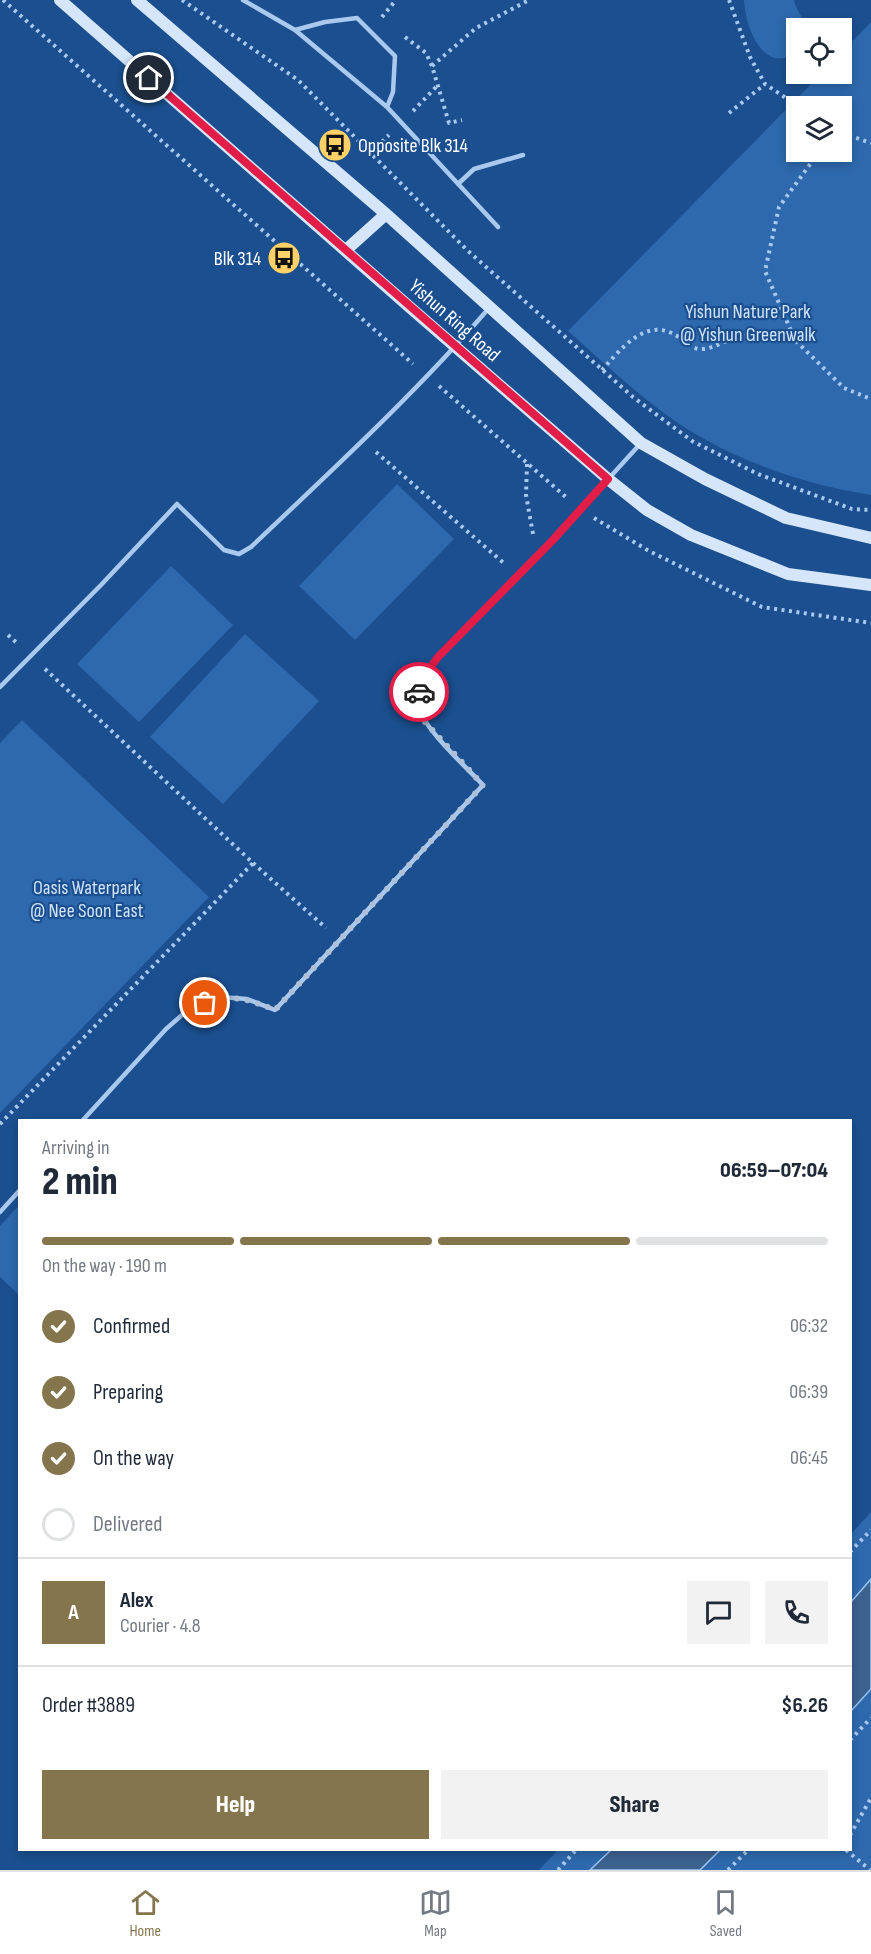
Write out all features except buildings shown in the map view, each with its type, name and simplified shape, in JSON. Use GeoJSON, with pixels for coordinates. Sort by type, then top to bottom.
{"type":"FeatureCollection","features":[{"type":"Feature","properties":{"kind":"main road","name":"Yishun Ring Road"},"geometry":{"type":"LineString","coordinates":[[60,0],[608,479],[647,510],[682,530],[788,574],[871,585]]}},
{"type":"Feature","properties":{"kind":"main road","name":"Yishun Ring Road"},"geometry":{"type":"LineString","coordinates":[[138,0],[386,214],[641,443],[705,479],[786,518],[871,538]]}},
{"type":"Feature","properties":{"kind":"main road"},"geometry":{"type":"LineString","coordinates":[[346,250],[386,214]]}},
{"type":"Feature","properties":{"kind":"lane"},"geometry":{"type":"LineString","coordinates":[[243,0],[295,30],[387,107],[498,227]]}},
{"type":"Feature","properties":{"kind":"lane"},"geometry":{"type":"LineString","coordinates":[[295,30],[325,22],[357,18],[395,56],[393,92],[387,107]]}},
{"type":"Feature","properties":{"kind":"lane"},"geometry":{"type":"LineString","coordinates":[[458,184],[474,169],[523,155]]}},
{"type":"Feature","properties":{"kind":"lane"},"geometry":{"type":"LineString","coordinates":[[0,687],[177,504],[224,550],[232,554],[239,554],[250,547],[314,488],[427,376],[490,306]]}},
{"type":"Feature","properties":{"kind":"lane"},"geometry":{"type":"LineString","coordinates":[[84,1119],[166,1029],[190,1008],[220,997],[248,999],[275,1010],[483,785],[425,722],[418,705],[427,672],[438,657],[537,557],[641,443]]}},
{"type":"Feature","properties":{"kind":"lane"},"geometry":{"type":"LineString","coordinates":[[0,1212],[18,1192]]}},
{"type":"Feature","properties":{"kind":"path"},"geometry":{"type":"LineString","coordinates":[[3,0],[580,510],[649,551],[762,607],[871,623]]}},
{"type":"Feature","properties":{"kind":"path"},"geometry":{"type":"LineString","coordinates":[[182,0],[298,80],[468,251],[633,397],[692,441],[758,474],[852,509],[871,510]]}},
{"type":"Feature","properties":{"kind":"path"},"geometry":{"type":"LineString","coordinates":[[382,17],[396,0]]}},
{"type":"Feature","properties":{"kind":"path"},"geometry":{"type":"LineString","coordinates":[[432,66],[476,28],[529,0]]}},
{"type":"Feature","properties":{"kind":"path"},"geometry":{"type":"LineString","coordinates":[[729,0],[750,57],[765,84],[786,98]]}},
{"type":"Feature","properties":{"kind":"path"},"geometry":{"type":"LineString","coordinates":[[375,12],[389,24]]}},
{"type":"Feature","properties":{"kind":"path"},"geometry":{"type":"LineString","coordinates":[[404,36],[426,53],[449,123],[462,120]]}},
{"type":"Feature","properties":{"kind":"path"},"geometry":{"type":"LineString","coordinates":[[729,113],[765,84]]}},
{"type":"Feature","properties":{"kind":"path"},"geometry":{"type":"LineString","coordinates":[[416,108],[437,85]]}},
{"type":"Feature","properties":{"kind":"path"},"geometry":{"type":"LineString","coordinates":[[852,136],[871,143]]}},
{"type":"Feature","properties":{"kind":"path"},"geometry":{"type":"LineString","coordinates":[[812,162],[779,207],[765,272],[795,340],[844,388],[871,399]]}},
{"type":"Feature","properties":{"kind":"path"},"geometry":{"type":"LineString","coordinates":[[602,370],[625,345],[640,334],[662,328],[677,336],[691,348],[705,349],[742,336],[795,340]]}},
{"type":"Feature","properties":{"kind":"path"},"geometry":{"type":"LineString","coordinates":[[377,453],[518,575]]}},
{"type":"Feature","properties":{"kind":"path"},"geometry":{"type":"LineString","coordinates":[[527,463],[526,495],[537,557]]}},
{"type":"Feature","properties":{"kind":"path"},"geometry":{"type":"LineString","coordinates":[[8,635],[339,940]]}},
{"type":"Feature","properties":{"kind":"path"},"geometry":{"type":"LineString","coordinates":[[0,1124],[253,863]]}},
{"type":"Feature","properties":{"kind":"path"},"geometry":{"type":"LineString","coordinates":[[852,1550],[871,1530]]}},
{"type":"Feature","properties":{"kind":"path"},"geometry":{"type":"LineString","coordinates":[[852,1738],[871,1718]]}},
{"type":"Feature","properties":{"kind":"path"},"geometry":{"type":"LineString","coordinates":[[852,1831],[871,1798]]}},
{"type":"Feature","properties":{"kind":"path"},"geometry":{"type":"LineString","coordinates":[[558,1870],[575,1851]]}},
{"type":"Feature","properties":{"kind":"path"},"geometry":{"type":"LineString","coordinates":[[728,1870],[747,1851]]}},
{"type":"Feature","properties":{"kind":"path"},"geometry":{"type":"LineString","coordinates":[[847,1851],[870,1870]]}},
{"type":"Feature","properties":{"kind":"green space"},"geometry":{"type":"Polygon","coordinates":[[[744,0],[794,0],[802,18],[786,18],[786,57],[775,58],[761,49],[752,34],[744,0]]]}},
{"type":"Feature","properties":{"kind":"green space","name":"Yishun Nature Park @ Yishun Greenwalk"},"geometry":{"type":"Polygon","coordinates":[[[871,22],[871,495],[828,487],[786,475],[706,440],[669,417],[568,331],[786,110],[786,162],[852,162],[852,96],[799,96],[811,84],[852,84],[852,42],[871,22]]]}},
{"type":"Feature","properties":{"kind":"green space"},"geometry":{"type":"Polygon","coordinates":[[[397,484],[454,539],[355,640],[299,586],[397,484]]]}},
{"type":"Feature","properties":{"kind":"green space"},"geometry":{"type":"Polygon","coordinates":[[[171,566],[233,625],[139,722],[77,664],[171,566]]]}},
{"type":"Feature","properties":{"kind":"green space"},"geometry":{"type":"Polygon","coordinates":[[[245,634],[319,701],[223,804],[150,737],[245,634]]]}},
{"type":"Feature","properties":{"kind":"green space","name":"Oasis Waterpark @ Nee Soon East"},"geometry":{"type":"Polygon","coordinates":[[[22,720],[209,897],[0,1113],[0,743],[22,720]]]}},
{"type":"Feature","properties":{"kind":"green space"},"geometry":{"type":"Polygon","coordinates":[[[18,1206],[18,1294],[0,1277],[0,1226],[18,1206]]]}},
{"type":"Feature","properties":{"kind":"green space"},"geometry":{"type":"Polygon","coordinates":[[[871,1512],[871,1870],[539,1870],[557,1851],[852,1851],[852,1533],[871,1512]]]}},
{"type":"Feature","properties":{"kind":"shaded area"},"geometry":{"type":"Polygon","coordinates":[[[871,1579],[871,1689],[852,1710],[852,1601],[871,1579]]]}},
{"type":"Feature","properties":{"kind":"shaded area"},"geometry":{"type":"Polygon","coordinates":[[[610,1851],[719,1851],[700,1870],[590,1870],[610,1851]]]}},
{"type":"Feature","properties":{"kind":"way so far"},"geometry":{"type":"LineString","coordinates":[[205,1003],[220,997],[248,999],[275,1010],[483,785],[425,722],[418,705],[419,692]]}},
{"type":"Feature","properties":{"kind":"place","name":"Opposite Blk 314"},"geometry":{"type":"Point","coordinates":[335,145]}},
{"type":"Feature","properties":{"kind":"place","name":"Blk 314"},"geometry":{"type":"Point","coordinates":[284,258]}},
{"type":"Feature","properties":{"kind":"route"},"geometry":{"type":"LineString","coordinates":[[149,78],[608,479],[552,541],[438,657],[427,672],[419,692]]}}]}
